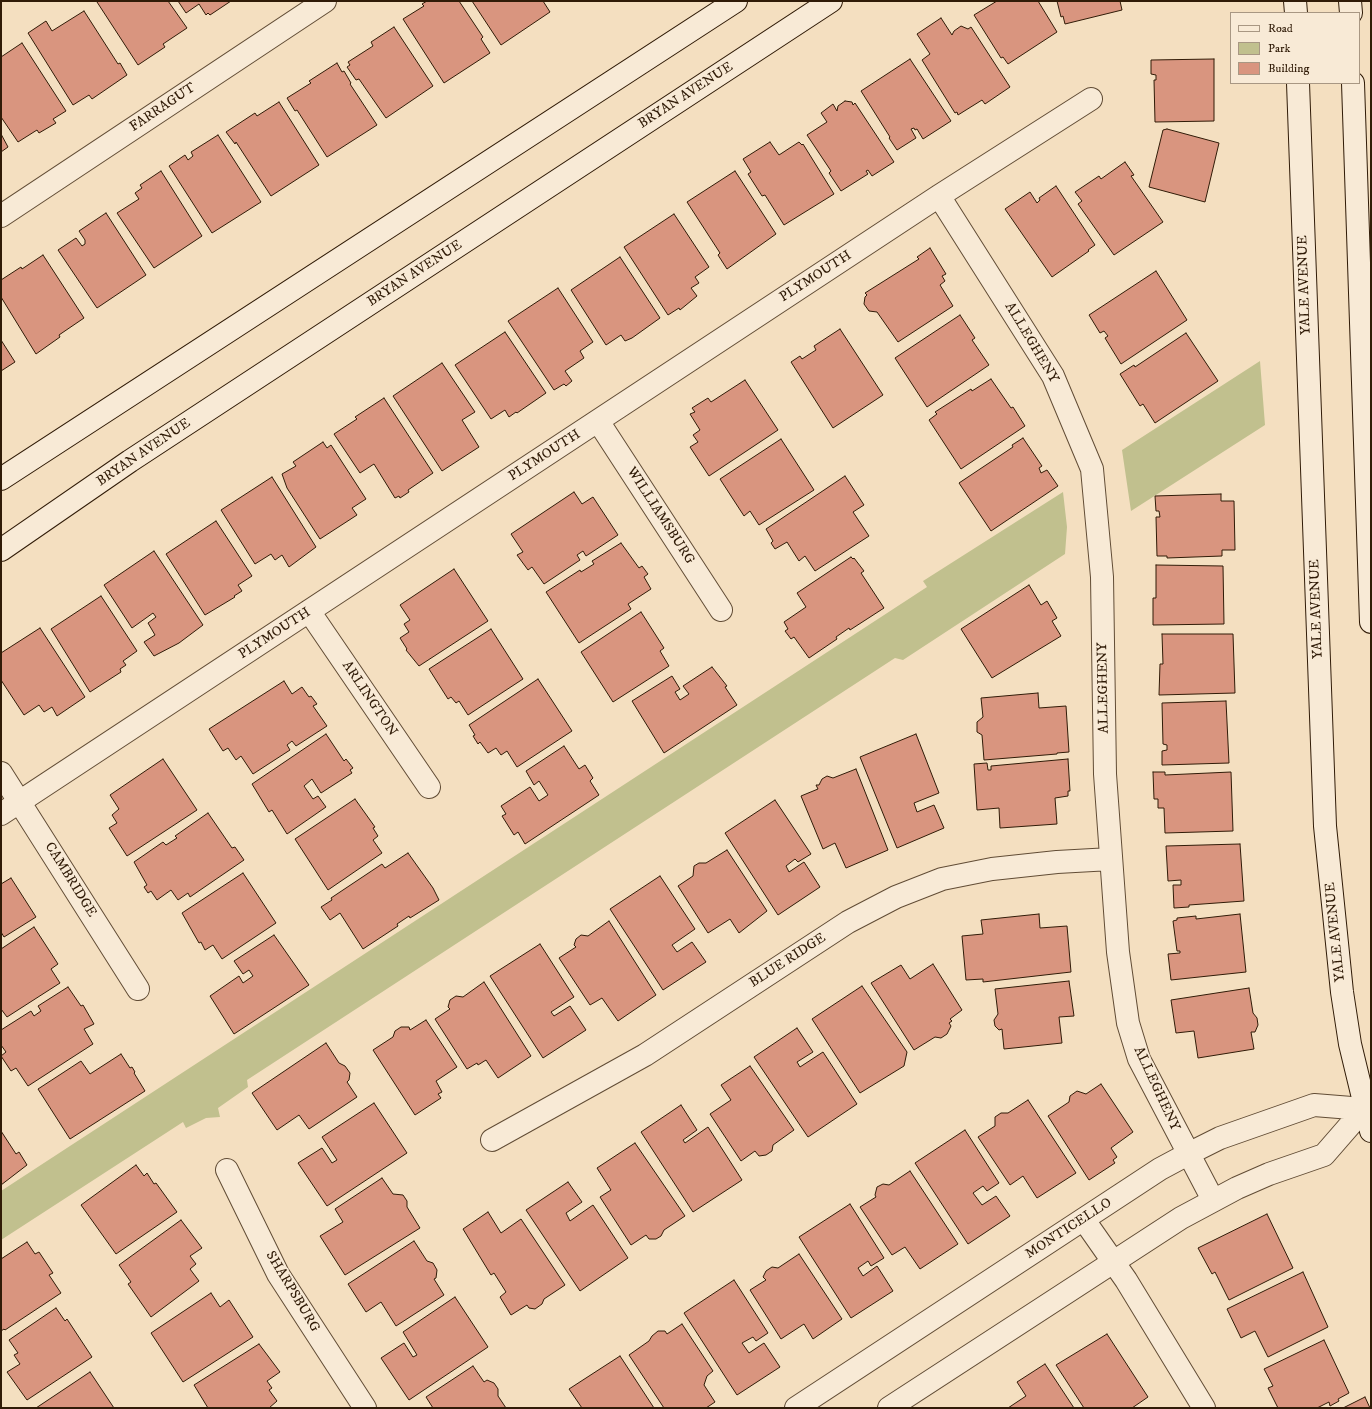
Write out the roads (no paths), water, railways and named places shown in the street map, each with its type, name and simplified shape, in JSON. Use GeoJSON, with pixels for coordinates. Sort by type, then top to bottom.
{"type":"FeatureCollection","features":[{"type":"Feature","properties":{"kind":"street","name":"FARRAGUT"},"geometry":{"type":"LineString","coordinates":[[1,216],[325,1]]}},
{"type":"Feature","properties":{"kind":"street"},"geometry":{"type":"LineString","coordinates":[[1,479],[736,1]]}},
{"type":"Feature","properties":{"kind":"street","name":"BRYAN AVENUE"},"geometry":{"type":"LineString","coordinates":[[1,550],[137,457],[831,1]]}},
{"type":"Feature","properties":{"kind":"street"},"geometry":{"type":"LineString","coordinates":[[1295,1],[1296,12]]}},
{"type":"Feature","properties":{"kind":"street"},"geometry":{"type":"LineString","coordinates":[[1350,1],[1351,12]]}},
{"type":"Feature","properties":{"kind":"street","name":"YALE AVENUE"},"geometry":{"type":"LineString","coordinates":[[1298,84],[1325,826],[1342,992],[1350,1044],[1368,1106],[1371,1131]]}},
{"type":"Feature","properties":{"kind":"street"},"geometry":{"type":"LineString","coordinates":[[1353,84],[1371,622]]}},
{"type":"Feature","properties":{"kind":"street","name":"PLYMOUTH"},"geometry":{"type":"LineString","coordinates":[[1,814],[939,196],[1091,99]]}},
{"type":"Feature","properties":{"kind":"street","name":"ALLEGHENY"},"geometry":{"type":"LineString","coordinates":[[939,196],[1053,376],[1092,469],[1102,577],[1105,774],[1118,952],[1128,1023],[1139,1059],[1213,1200]]}},
{"type":"Feature","properties":{"kind":"street","name":"WILLIAMSBURG"},"geometry":{"type":"LineString","coordinates":[[598,421],[721,610]]}},
{"type":"Feature","properties":{"kind":"street","name":"ARLINGTON"},"geometry":{"type":"LineString","coordinates":[[309,612],[429,787]]}},
{"type":"Feature","properties":{"kind":"street","name":"CAMBRIDGE"},"geometry":{"type":"LineString","coordinates":[[1,773],[138,988]]}},
{"type":"Feature","properties":{"kind":"street","name":"BLUE RIDGE"},"geometry":{"type":"LineString","coordinates":[[492,1140],[645,1055],[848,922],[896,897],[942,879],[992,869],[1057,862],[1111,860]]}},
{"type":"Feature","properties":{"kind":"street","name":"MONTICELLO"},"geometry":{"type":"LineString","coordinates":[[796,1408],[1160,1170],[1188,1154],[1220,1138],[1314,1105],[1368,1106]]}},
{"type":"Feature","properties":{"kind":"street"},"geometry":{"type":"LineString","coordinates":[[889,1408],[1113,1261],[1213,1200],[1269,1174],[1324,1155],[1368,1106]]}},
{"type":"Feature","properties":{"kind":"street","name":"SHARPSBURG"},"geometry":{"type":"LineString","coordinates":[[227,1170],[278,1274],[365,1408]]}},
{"type":"Feature","properties":{"kind":"street"},"geometry":{"type":"LineString","coordinates":[[1084,1220],[1113,1261],[1204,1408]]}}]}
